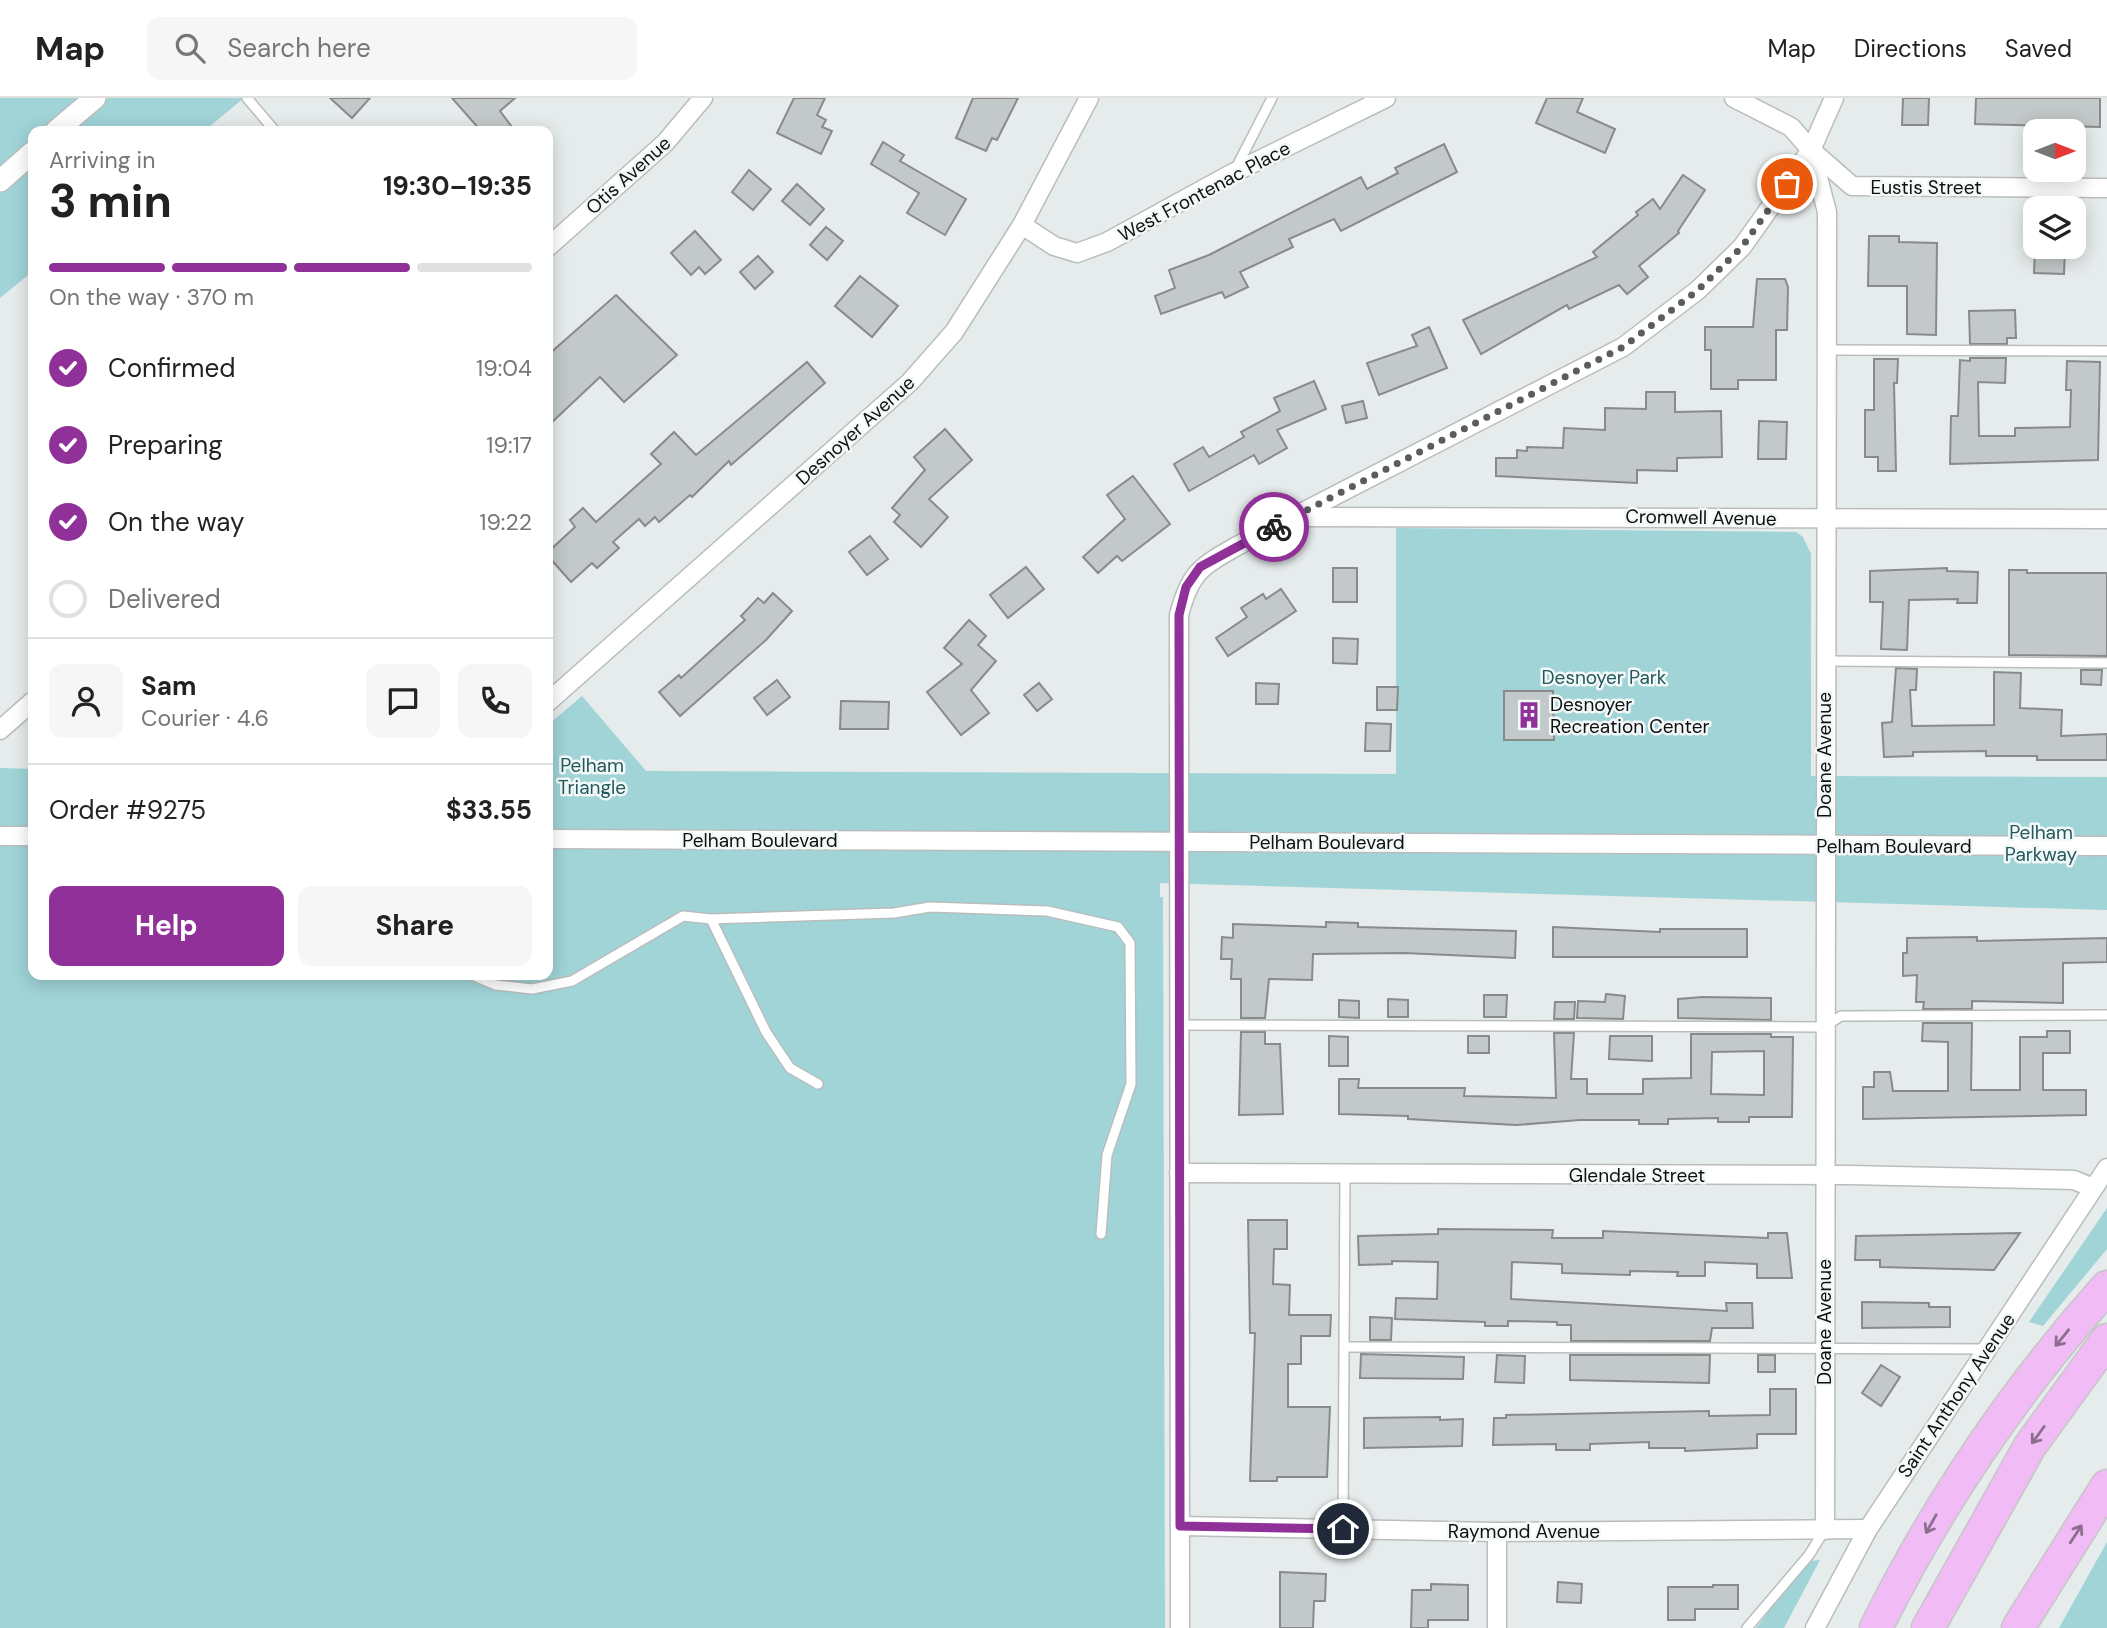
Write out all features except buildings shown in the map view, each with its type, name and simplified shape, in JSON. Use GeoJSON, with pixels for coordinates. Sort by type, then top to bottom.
{"type":"FeatureCollection","features":[{"type":"Feature","properties":{"kind":"highway"},"geometry":{"type":"LineString","coordinates":[[1876,1628],[1936,1515],[1966,1466],[2057,1345],[2107,1287]]}},
{"type":"Feature","properties":{"kind":"highway"},"geometry":{"type":"LineString","coordinates":[[1928,1628],[2030,1446],[2107,1340]]}},
{"type":"Feature","properties":{"kind":"highway"},"geometry":{"type":"LineString","coordinates":[[2018,1628],[2107,1486]]}},
{"type":"Feature","properties":{"kind":"highway"},"geometry":{"type":"LineString","coordinates":[[2039,1628],[2045,1581]]}},
{"type":"Feature","properties":{"kind":"street"},"geometry":{"type":"LineString","coordinates":[[62,126],[95,98]]}},
{"type":"Feature","properties":{"kind":"street","name":"Otis Avenue"},"geometry":{"type":"LineString","coordinates":[[553,243],[665,143],[703,98]]}},
{"type":"Feature","properties":{"kind":"street","name":"Desnoyer Avenue"},"geometry":{"type":"LineString","coordinates":[[553,698],[910,382],[954,332],[1022,225],[1089,98]]}},
{"type":"Feature","properties":{"kind":"street","name":"West Frontenac Place"},"geometry":{"type":"LineString","coordinates":[[1022,225],[1054,246],[1077,253],[1107,242],[1233,173],[1386,98]]}},
{"type":"Feature","properties":{"kind":"street","name":"Eustis Street"},"geometry":{"type":"LineString","coordinates":[[1734,98],[1791,127],[1811,150],[1852,186],[2107,188]]}},
{"type":"Feature","properties":{"kind":"street"},"geometry":{"type":"LineString","coordinates":[[1180,1628],[1179,615],[1186,587],[1200,567],[1623,347],[1698,290],[1742,247],[1811,150],[1834,98]]}},
{"type":"Feature","properties":{"kind":"street","name":"Doane Avenue"},"geometry":{"type":"LineString","coordinates":[[1811,150],[1827,212],[1825,1530]]}},
{"type":"Feature","properties":{"kind":"street"},"geometry":{"type":"LineString","coordinates":[[0,181],[28,156]]}},
{"type":"Feature","properties":{"kind":"street","name":"Cromwell Avenue"},"geometry":{"type":"LineString","coordinates":[[1294,517],[2107,519]]}},
{"type":"Feature","properties":{"kind":"street"},"geometry":{"type":"LineString","coordinates":[[0,730],[28,705]]}},
{"type":"Feature","properties":{"kind":"street"},"geometry":{"type":"LineString","coordinates":[[0,836],[28,836]]}},
{"type":"Feature","properties":{"kind":"street","name":"Pelham Boulevard"},"geometry":{"type":"LineString","coordinates":[[553,839],[2107,846]]}},
{"type":"Feature","properties":{"kind":"street","name":"Saint Anthony Avenue"},"geometry":{"type":"LineString","coordinates":[[1815,1628],[1868,1529],[2107,1168]]}},
{"type":"Feature","properties":{"kind":"street","name":"Glendale Street"},"geometry":{"type":"LineString","coordinates":[[1179,1173],[1825,1175],[2074,1180],[2093,1188]]}},
{"type":"Feature","properties":{"kind":"street","name":"Raymond Avenue"},"geometry":{"type":"LineString","coordinates":[[1180,1526],[1497,1532],[1868,1529]]}},
{"type":"Feature","properties":{"kind":"street"},"geometry":{"type":"LineString","coordinates":[[1497,1532],[1497,1628]]}},
{"type":"Feature","properties":{"kind":"lane"},"geometry":{"type":"LineString","coordinates":[[247,98],[271,126]]}},
{"type":"Feature","properties":{"kind":"lane"},"geometry":{"type":"LineString","coordinates":[[1233,173],[1272,98]]}},
{"type":"Feature","properties":{"kind":"lane"},"geometry":{"type":"LineString","coordinates":[[1825,350],[2107,351]]}},
{"type":"Feature","properties":{"kind":"lane"},"geometry":{"type":"LineString","coordinates":[[1825,661],[2107,663]]}},
{"type":"Feature","properties":{"kind":"lane"},"geometry":{"type":"LineString","coordinates":[[484,980],[496,985],[532,989],[572,981],[683,916],[711,919],[894,913],[930,907],[1047,911],[1118,927],[1130,943],[1131,1084],[1107,1155],[1101,1234]]}},
{"type":"Feature","properties":{"kind":"lane"},"geometry":{"type":"LineString","coordinates":[[711,919],[766,1032],[790,1068],[818,1084]]}},
{"type":"Feature","properties":{"kind":"lane"},"geometry":{"type":"LineString","coordinates":[[1180,1025],[1824,1027],[1841,1016],[2107,1015]]}},
{"type":"Feature","properties":{"kind":"lane"},"geometry":{"type":"LineString","coordinates":[[1343,1529],[1345,1174]]}},
{"type":"Feature","properties":{"kind":"lane"},"geometry":{"type":"LineString","coordinates":[[1345,1347],[1987,1349]]}},
{"type":"Feature","properties":{"kind":"lane"},"geometry":{"type":"LineString","coordinates":[[1747,1628],[1809,1555],[1825,1530]]}},
{"type":"Feature","properties":{"kind":"green space"},"geometry":{"type":"Polygon","coordinates":[[[0,98],[244,98],[210,126],[28,126],[28,275],[0,298],[0,98]]]}},
{"type":"Feature","properties":{"kind":"green space"},"geometry":{"type":"Polygon","coordinates":[[[1396,528],[1796,532],[1803,537],[1811,554],[1811,776],[2107,777],[2107,910],[1160,883],[1160,897],[1163,897],[1165,1628],[0,1628],[0,768],[28,769],[28,980],[553,980],[553,721],[582,696],[646,771],[1396,774],[1396,528]]]}},
{"type":"Feature","properties":{"kind":"green space"},"geometry":{"type":"Polygon","coordinates":[[[2107,1208],[2107,1249],[2043,1326],[2029,1322],[2107,1208]]]}},
{"type":"Feature","properties":{"kind":"green space"},"geometry":{"type":"Polygon","coordinates":[[[2107,1542],[2107,1628],[2059,1628],[2107,1542]]]}},
{"type":"Feature","properties":{"kind":"green space"},"geometry":{"type":"Polygon","coordinates":[[[1820,1560],[1784,1628],[1756,1628],[1808,1561],[1820,1560]]]}},
{"type":"Feature","properties":{"kind":"way so far"},"geometry":{"type":"LineString","coordinates":[[1274,527],[1623,347],[1698,290],[1742,247],[1787,184]]}},
{"type":"Feature","properties":{"kind":"place","name":"Desnoyer Recreation Center"},"geometry":{"type":"Point","coordinates":[1529,715]}},
{"type":"Feature","properties":{"kind":"route"},"geometry":{"type":"LineString","coordinates":[[1274,527],[1200,567],[1186,587],[1179,615],[1180,1526],[1343,1529]]}},
{"type":"Feature","properties":{"kind":"park label","name":"Desnoyer Park"},"geometry":{"type":"Point","coordinates":[1604,677]}},
{"type":"Feature","properties":{"kind":"park label","name":"Pelham Triangle"},"geometry":{"type":"Point","coordinates":[592,776]}},
{"type":"Feature","properties":{"kind":"park label","name":"Pelham Parkway"},"geometry":{"type":"Point","coordinates":[2041,843]}}]}
